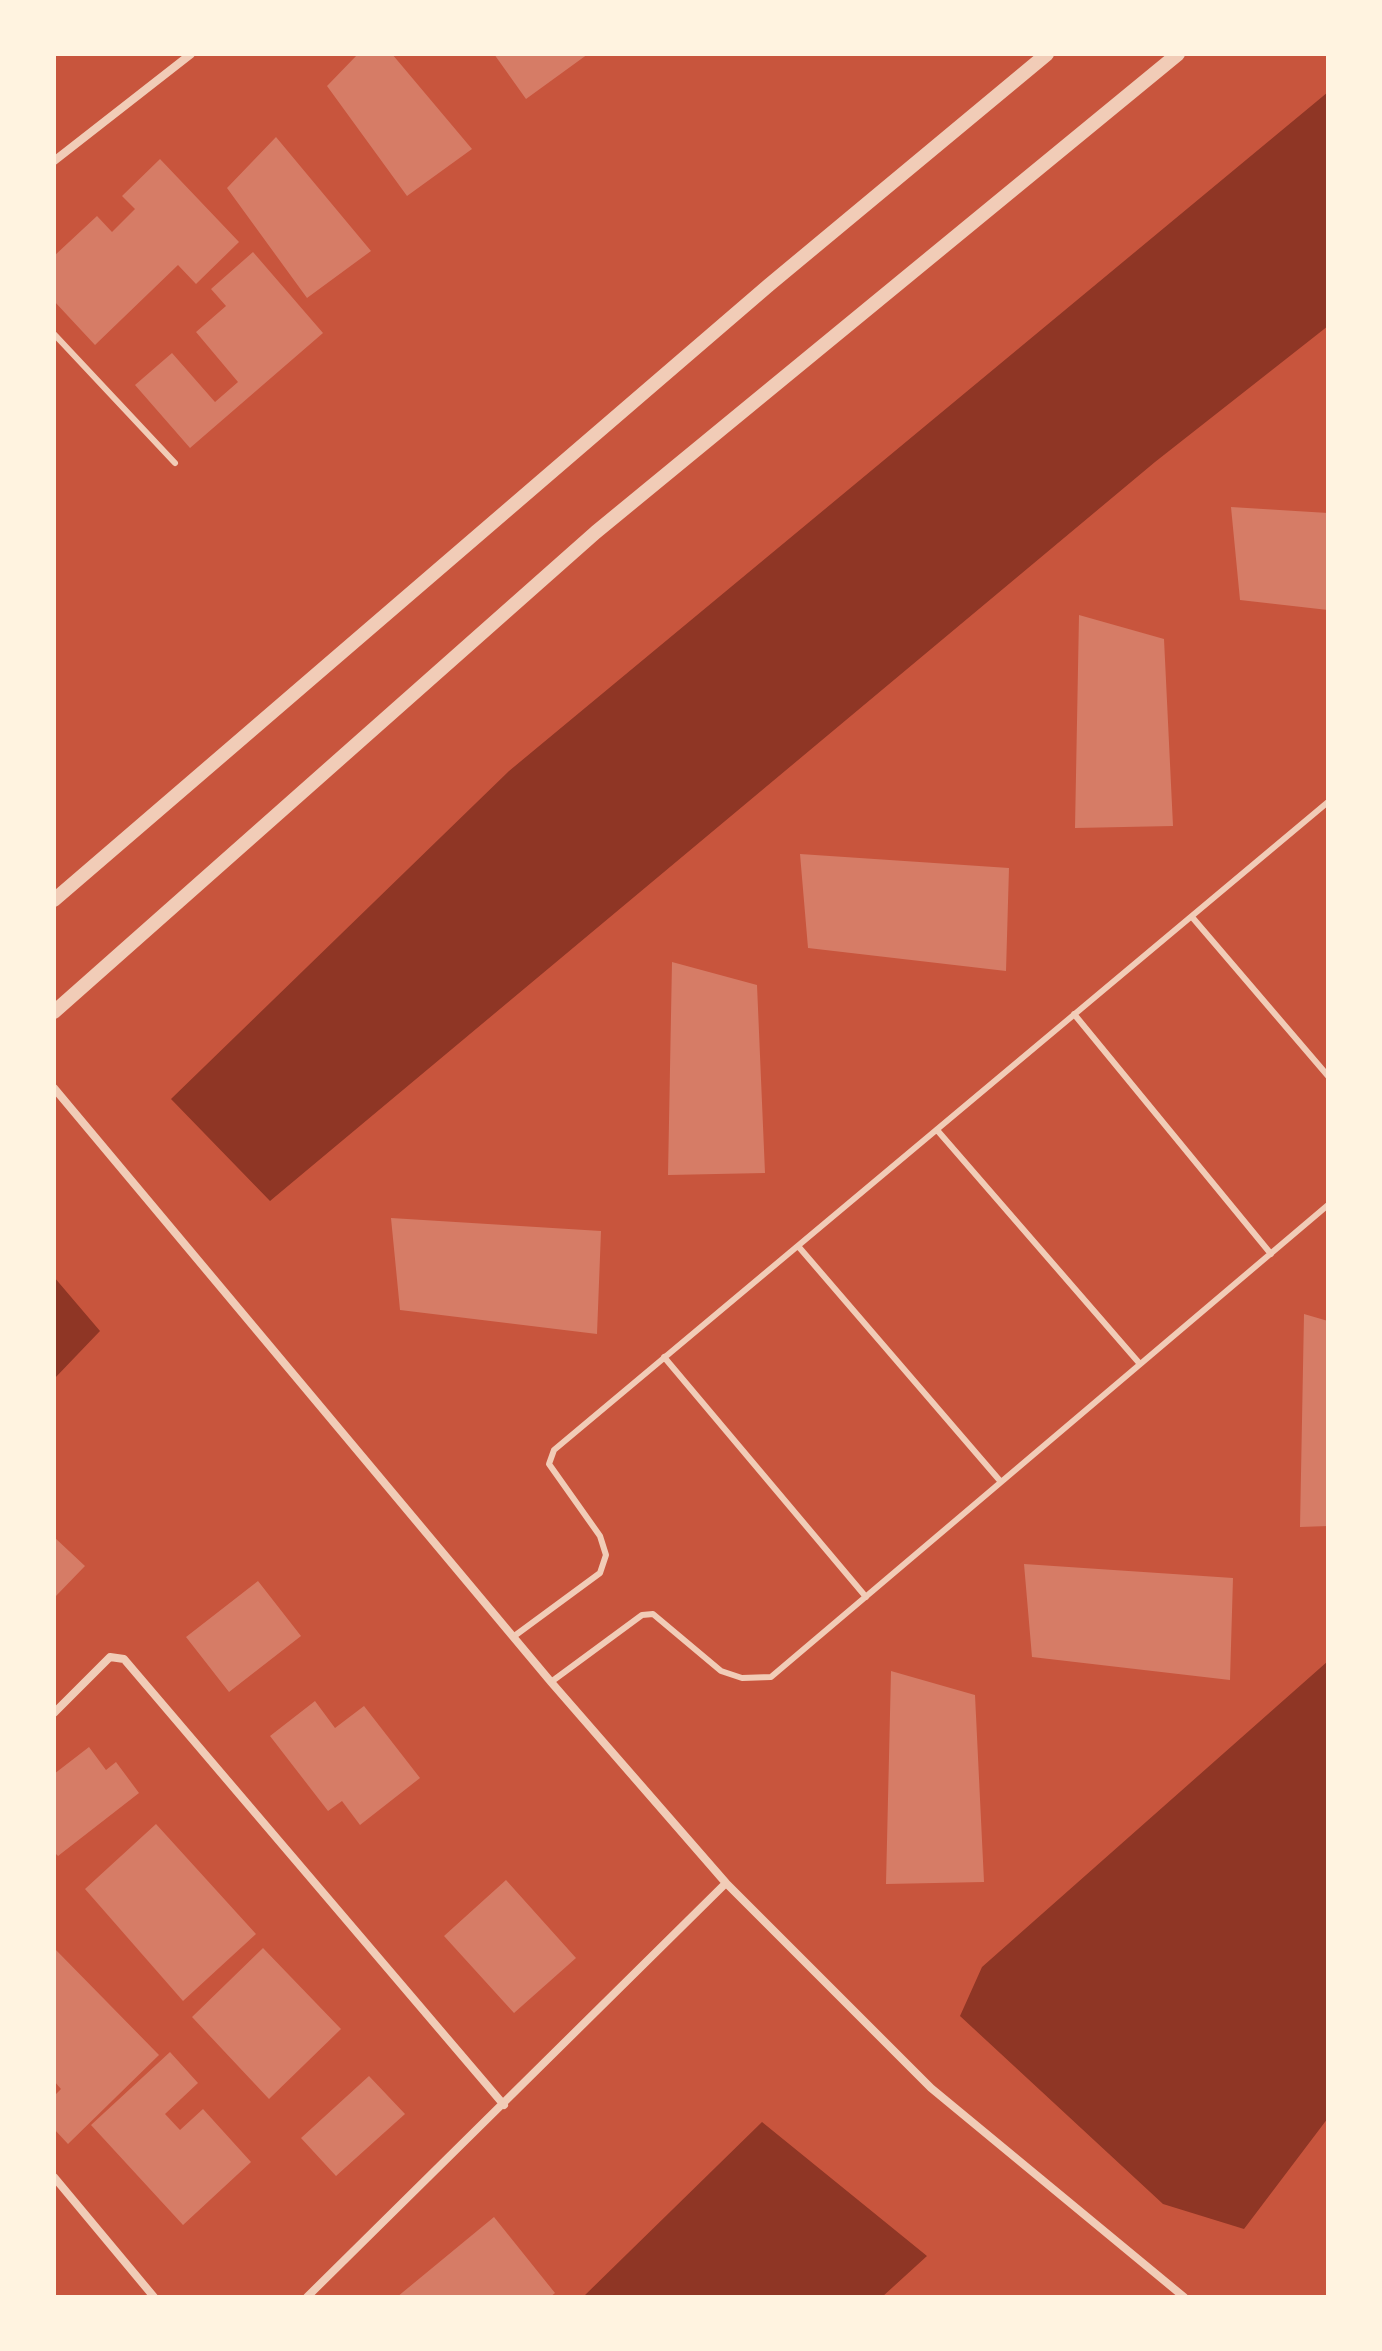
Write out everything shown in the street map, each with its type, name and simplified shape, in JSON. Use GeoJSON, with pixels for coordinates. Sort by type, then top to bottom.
{"type":"FeatureCollection","features":[{"type":"Feature","properties":{"kind":"street"},"geometry":{"type":"LineString","coordinates":[[54,161],[191,54]]}},
{"type":"Feature","properties":{"kind":"street"},"geometry":{"type":"LineString","coordinates":[[54,900],[769,285],[1047,54]]}},
{"type":"Feature","properties":{"kind":"street"},"geometry":{"type":"LineString","coordinates":[[54,1012],[596,532],[1178,54]]}},
{"type":"Feature","properties":{"kind":"street"},"geometry":{"type":"LineString","coordinates":[[54,1088],[551,1682],[726,1883],[931,2088],[1184,2297]]}},
{"type":"Feature","properties":{"kind":"street"},"geometry":{"type":"LineString","coordinates":[[54,1713],[110,1657],[124,1659],[504,2105]]}},
{"type":"Feature","properties":{"kind":"street"},"geometry":{"type":"LineString","coordinates":[[307,2297],[726,1883]]}},
{"type":"Feature","properties":{"kind":"street"},"geometry":{"type":"LineString","coordinates":[[54,2177],[154,2297]]}},
{"type":"Feature","properties":{"kind":"lane"},"geometry":{"type":"LineString","coordinates":[[54,334],[175,463]]}},
{"type":"Feature","properties":{"kind":"lane"},"geometry":{"type":"LineString","coordinates":[[513,1637],[600,1573],[606,1555],[600,1536],[549,1464],[554,1450],[1328,803]]}},
{"type":"Feature","properties":{"kind":"lane"},"geometry":{"type":"LineString","coordinates":[[1192,917],[1328,1076]]}},
{"type":"Feature","properties":{"kind":"lane"},"geometry":{"type":"LineString","coordinates":[[1074,1014],[1271,1254]]}},
{"type":"Feature","properties":{"kind":"lane"},"geometry":{"type":"LineString","coordinates":[[937,1130],[1140,1364]]}},
{"type":"Feature","properties":{"kind":"lane"},"geometry":{"type":"LineString","coordinates":[[551,1682],[642,1615],[653,1614],[721,1671],[742,1678],[771,1677],[1328,1205]]}},
{"type":"Feature","properties":{"kind":"lane"},"geometry":{"type":"LineString","coordinates":[[798,1246],[1001,1482]]}},
{"type":"Feature","properties":{"kind":"lane"},"geometry":{"type":"LineString","coordinates":[[664,1357],[866,1597]]}},
{"type":"Feature","properties":{"kind":"shaded area"},"geometry":{"type":"Polygon","coordinates":[[[1328,92],[1328,326],[1155,462],[270,1201],[171,1099],[509,771],[1328,92]]]}},
{"type":"Feature","properties":{"kind":"shaded area"},"geometry":{"type":"Polygon","coordinates":[[[54,1277],[100,1331],[54,1379],[54,1277]]]}},
{"type":"Feature","properties":{"kind":"shaded area"},"geometry":{"type":"Polygon","coordinates":[[[1328,1661],[1328,2118],[1244,2229],[1163,2204],[960,2016],[982,1967],[1328,1661]]]}},
{"type":"Feature","properties":{"kind":"shaded area"},"geometry":{"type":"Polygon","coordinates":[[[762,2122],[927,2256],[882,2297],[583,2297],[762,2122]]]}},
{"type":"Feature","properties":{"kind":"building"},"geometry":{"type":"Polygon","coordinates":[[[358,54],[392,54],[472,149],[407,196],[327,86],[358,54]]]}},
{"type":"Feature","properties":{"kind":"building"},"geometry":{"type":"Polygon","coordinates":[[[494,54],[588,54],[526,99],[494,54]]]}},
{"type":"Feature","properties":{"kind":"building"},"geometry":{"type":"Polygon","coordinates":[[[276,137],[371,251],[307,298],[227,188],[276,137]]]}},
{"type":"Feature","properties":{"kind":"building"},"geometry":{"type":"Polygon","coordinates":[[[160,159],[239,242],[196,284],[178,265],[95,345],[54,301],[54,256],[97,216],[112,232],[135,209],[122,196],[160,159]]]}},
{"type":"Feature","properties":{"kind":"building"},"geometry":{"type":"Polygon","coordinates":[[[253,252],[323,333],[190,448],[135,385],[172,353],[215,402],[238,382],[196,332],[226,306],[211,289],[253,252]]]}},
{"type":"Feature","properties":{"kind":"building"},"geometry":{"type":"Polygon","coordinates":[[[1231,507],[1328,513],[1328,610],[1240,600],[1231,507]]]}},
{"type":"Feature","properties":{"kind":"building"},"geometry":{"type":"Polygon","coordinates":[[[1079,615],[1164,639],[1173,826],[1075,828],[1079,615]]]}},
{"type":"Feature","properties":{"kind":"building"},"geometry":{"type":"Polygon","coordinates":[[[800,854],[1009,868],[1006,971],[808,948],[800,854]]]}},
{"type":"Feature","properties":{"kind":"building"},"geometry":{"type":"Polygon","coordinates":[[[672,962],[757,985],[765,1173],[668,1175],[672,962]]]}},
{"type":"Feature","properties":{"kind":"building"},"geometry":{"type":"Polygon","coordinates":[[[391,1218],[601,1231],[597,1334],[400,1310],[391,1218]]]}},
{"type":"Feature","properties":{"kind":"building"},"geometry":{"type":"Polygon","coordinates":[[[1304,1314],[1328,1321],[1328,1526],[1300,1527],[1304,1314]]]}},
{"type":"Feature","properties":{"kind":"building"},"geometry":{"type":"Polygon","coordinates":[[[54,1537],[85,1566],[54,1598],[54,1537]]]}},
{"type":"Feature","properties":{"kind":"building"},"geometry":{"type":"Polygon","coordinates":[[[1024,1564],[1233,1578],[1230,1680],[1032,1657],[1024,1564]]]}},
{"type":"Feature","properties":{"kind":"building"},"geometry":{"type":"Polygon","coordinates":[[[258,1581],[301,1636],[229,1692],[186,1637],[258,1581]]]}},
{"type":"Feature","properties":{"kind":"building"},"geometry":{"type":"Polygon","coordinates":[[[891,1671],[975,1695],[984,1882],[886,1884],[891,1671]]]}},
{"type":"Feature","properties":{"kind":"building"},"geometry":{"type":"Polygon","coordinates":[[[315,1701],[335,1728],[364,1706],[420,1778],[360,1825],[342,1801],[328,1811],[270,1736],[315,1701]]]}},
{"type":"Feature","properties":{"kind":"building"},"geometry":{"type":"Polygon","coordinates":[[[89,1747],[106,1770],[116,1762],[139,1793],[58,1856],[54,1852],[54,1774],[89,1747]]]}},
{"type":"Feature","properties":{"kind":"building"},"geometry":{"type":"Polygon","coordinates":[[[156,1824],[256,1934],[183,2001],[85,1889],[156,1824]]]}},
{"type":"Feature","properties":{"kind":"building"},"geometry":{"type":"Polygon","coordinates":[[[506,1880],[576,1958],[514,2013],[444,1936],[506,1880]]]}},
{"type":"Feature","properties":{"kind":"building"},"geometry":{"type":"Polygon","coordinates":[[[54,1948],[159,2055],[68,2144],[54,2129],[54,2096],[61,2089],[54,2081],[54,1948]]]}},
{"type":"Feature","properties":{"kind":"building"},"geometry":{"type":"Polygon","coordinates":[[[263,1948],[341,2029],[269,2099],[192,2017],[263,1948]]]}},
{"type":"Feature","properties":{"kind":"building"},"geometry":{"type":"Polygon","coordinates":[[[170,2052],[198,2083],[165,2114],[180,2130],[203,2109],[251,2162],[183,2225],[91,2125],[170,2052]]]}},
{"type":"Feature","properties":{"kind":"building"},"geometry":{"type":"Polygon","coordinates":[[[369,2076],[405,2114],[336,2176],[301,2138],[369,2076]]]}},
{"type":"Feature","properties":{"kind":"building"},"geometry":{"type":"Polygon","coordinates":[[[494,2217],[555,2293],[550,2297],[397,2297],[494,2217]]]}}]}
